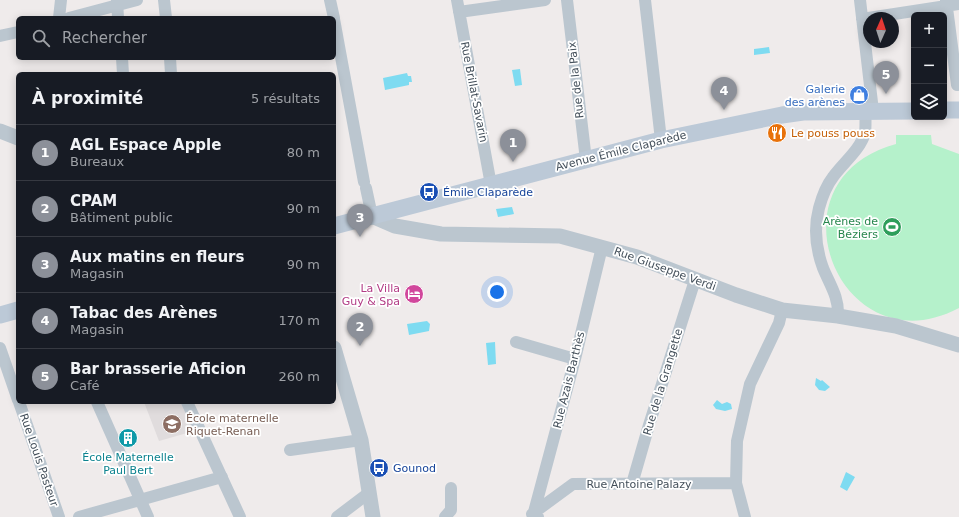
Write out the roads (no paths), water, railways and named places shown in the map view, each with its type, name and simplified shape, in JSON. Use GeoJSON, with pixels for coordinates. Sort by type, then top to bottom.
{"type":"FeatureCollection","features":[{"type":"Feature","properties":{"kind":"main road"},"geometry":{"type":"LineString","coordinates":[[947,110],[959,110]]}},
{"type":"Feature","properties":{"kind":"main road","name":"Avenue Émile Claparède"},"geometry":{"type":"LineString","coordinates":[[336,225],[661,140],[782,115],[803,112],[911,111]]}},
{"type":"Feature","properties":{"kind":"main road"},"geometry":{"type":"LineString","coordinates":[[0,314],[16,310]]}},
{"type":"Feature","properties":{"kind":"street"},"geometry":{"type":"LineString","coordinates":[[59,16],[61,0]]}},
{"type":"Feature","properties":{"kind":"street"},"geometry":{"type":"LineString","coordinates":[[75,16],[117,3],[137,0]]}},
{"type":"Feature","properties":{"kind":"street"},"geometry":{"type":"LineString","coordinates":[[164,0],[166,16]]}},
{"type":"Feature","properties":{"kind":"street"},"geometry":{"type":"LineString","coordinates":[[330,0],[334,16]]}},
{"type":"Feature","properties":{"kind":"street"},"geometry":{"type":"LineString","coordinates":[[458,6],[545,0]]}},
{"type":"Feature","properties":{"kind":"street","name":"Rue de la Paix"},"geometry":{"type":"LineString","coordinates":[[567,0],[586,160]]}},
{"type":"Feature","properties":{"kind":"street"},"geometry":{"type":"LineString","coordinates":[[645,0],[661,140]]}},
{"type":"Feature","properties":{"kind":"street"},"geometry":{"type":"LineString","coordinates":[[838,316],[836,295],[823,268],[818,250],[816,231],[819,208],[824,192],[832,178],[861,142],[865,132],[869,111],[860,0]]}},
{"type":"Feature","properties":{"kind":"street"},"geometry":{"type":"LineString","coordinates":[[117,3],[118,16]]}},
{"type":"Feature","properties":{"kind":"street"},"geometry":{"type":"LineString","coordinates":[[862,19],[946,3],[959,4]]}},
{"type":"Feature","properties":{"kind":"street"},"geometry":{"type":"LineString","coordinates":[[946,3],[957,85]]}},
{"type":"Feature","properties":{"kind":"street","name":"Rue Brillat-Savarin"},"geometry":{"type":"LineString","coordinates":[[458,6],[491,185]]}},
{"type":"Feature","properties":{"kind":"street"},"geometry":{"type":"LineString","coordinates":[[336,29],[372,216]]}},
{"type":"Feature","properties":{"kind":"street"},"geometry":{"type":"LineString","coordinates":[[0,36],[16,32]]}},
{"type":"Feature","properties":{"kind":"street"},"geometry":{"type":"LineString","coordinates":[[122,60],[123,72]]}},
{"type":"Feature","properties":{"kind":"street"},"geometry":{"type":"LineString","coordinates":[[170,60],[171,72]]}},
{"type":"Feature","properties":{"kind":"street"},"geometry":{"type":"LineString","coordinates":[[0,131],[16,137]]}},
{"type":"Feature","properties":{"kind":"street","name":"Rue Giuseppe Verdi"},"geometry":{"type":"LineString","coordinates":[[372,216],[395,226],[441,234],[560,236],[637,257],[695,280],[782,310],[838,316],[896,326],[959,345]]}},
{"type":"Feature","properties":{"kind":"street","name":"Rue Azais Barthès"},"geometry":{"type":"LineString","coordinates":[[533,515],[575,359],[602,247]]}},
{"type":"Feature","properties":{"kind":"street","name":"Rue de la Grangette"},"geometry":{"type":"LineString","coordinates":[[632,484],[695,280]]}},
{"type":"Feature","properties":{"kind":"street"},"geometry":{"type":"LineString","coordinates":[[745,517],[736,483],[737,441],[750,384],[779,323],[782,310]]}},
{"type":"Feature","properties":{"kind":"street"},"geometry":{"type":"LineString","coordinates":[[516,342],[575,359]]}},
{"type":"Feature","properties":{"kind":"street","name":"Rue Louis Pasteur"},"geometry":{"type":"LineString","coordinates":[[0,348],[16,395]]}},
{"type":"Feature","properties":{"kind":"street"},"geometry":{"type":"LineString","coordinates":[[336,355],[361,440],[373,517]]}},
{"type":"Feature","properties":{"kind":"street","name":"Rue Louis Pasteur"},"geometry":{"type":"LineString","coordinates":[[19,404],[59,517]]}},
{"type":"Feature","properties":{"kind":"street"},"geometry":{"type":"LineString","coordinates":[[98,404],[148,517]]}},
{"type":"Feature","properties":{"kind":"street"},"geometry":{"type":"LineString","coordinates":[[188,404],[240,517]]}},
{"type":"Feature","properties":{"kind":"street"},"geometry":{"type":"LineString","coordinates":[[290,450],[361,440]]}},
{"type":"Feature","properties":{"kind":"street"},"geometry":{"type":"LineString","coordinates":[[79,517],[222,477]]}},
{"type":"Feature","properties":{"kind":"street","name":"Rue Antoine Palazy"},"geometry":{"type":"LineString","coordinates":[[533,515],[573,484],[736,483]]}},
{"type":"Feature","properties":{"kind":"street"},"geometry":{"type":"LineString","coordinates":[[445,517],[451,510],[451,488]]}},
{"type":"Feature","properties":{"kind":"street"},"geometry":{"type":"LineString","coordinates":[[337,517],[370,492]]}},
{"type":"Feature","properties":{"kind":"water"},"geometry":{"type":"Polygon","coordinates":[[[769,47],[770,53],[754,55],[754,49],[769,47]]]}},
{"type":"Feature","properties":{"kind":"water"},"geometry":{"type":"Polygon","coordinates":[[[520,69],[522,85],[515,86],[512,70],[520,69]]]}},
{"type":"Feature","properties":{"kind":"water"},"geometry":{"type":"Polygon","coordinates":[[[407,73],[408,76],[411,76],[412,82],[409,82],[409,85],[385,90],[383,78],[407,73]]]}},
{"type":"Feature","properties":{"kind":"water"},"geometry":{"type":"Polygon","coordinates":[[[512,207],[514,214],[498,217],[496,209],[512,207]]]}},
{"type":"Feature","properties":{"kind":"water"},"geometry":{"type":"Polygon","coordinates":[[[427,321],[430,324],[429,331],[409,335],[407,324],[427,321]]]}},
{"type":"Feature","properties":{"kind":"water"},"geometry":{"type":"Polygon","coordinates":[[[495,342],[496,364],[488,365],[486,343],[495,342]]]}},
{"type":"Feature","properties":{"kind":"water"},"geometry":{"type":"Polygon","coordinates":[[[816,378],[821,381],[822,380],[830,387],[825,391],[819,390],[815,385],[816,378]]]}},
{"type":"Feature","properties":{"kind":"water"},"geometry":{"type":"Polygon","coordinates":[[[717,400],[722,404],[727,402],[731,404],[732,409],[725,411],[716,409],[713,405],[717,400]]]}},
{"type":"Feature","properties":{"kind":"water"},"geometry":{"type":"Polygon","coordinates":[[[846,472],[855,477],[847,491],[840,487],[846,472]]]}},
{"type":"Feature","properties":{"kind":"place","name":"Bar brasserie Aficion"},"geometry":{"type":"Point","coordinates":[886,94]}},
{"type":"Feature","properties":{"kind":"place","name":"Galerie des arènes"},"geometry":{"type":"Point","coordinates":[859,95]}},
{"type":"Feature","properties":{"kind":"place","name":"Tabac des Arènes"},"geometry":{"type":"Point","coordinates":[724,110]}},
{"type":"Feature","properties":{"kind":"place","name":"Le pouss pouss"},"geometry":{"type":"Point","coordinates":[777,133]}},
{"type":"Feature","properties":{"kind":"place","name":"AGL Espace Apple"},"geometry":{"type":"Point","coordinates":[513,162]}},
{"type":"Feature","properties":{"kind":"place","name":"Émile Claparède"},"geometry":{"type":"Point","coordinates":[429,192]}},
{"type":"Feature","properties":{"kind":"place","name":"Arènes de Béziers"},"geometry":{"type":"Point","coordinates":[892,227]}},
{"type":"Feature","properties":{"kind":"place","name":"Aux matins en fleurs"},"geometry":{"type":"Point","coordinates":[360,237]}},
{"type":"Feature","properties":{"kind":"place","name":"La Villa Guy & Spa"},"geometry":{"type":"Point","coordinates":[414,294]}},
{"type":"Feature","properties":{"kind":"place","name":"CPAM"},"geometry":{"type":"Point","coordinates":[360,346]}},
{"type":"Feature","properties":{"kind":"place","name":"École maternelle Riquet-Renan"},"geometry":{"type":"Point","coordinates":[172,424]}},
{"type":"Feature","properties":{"kind":"place","name":"École Maternelle Paul Bert"},"geometry":{"type":"Point","coordinates":[128,438]}},
{"type":"Feature","properties":{"kind":"place","name":"Gounod"},"geometry":{"type":"Point","coordinates":[379,468]}}]}
